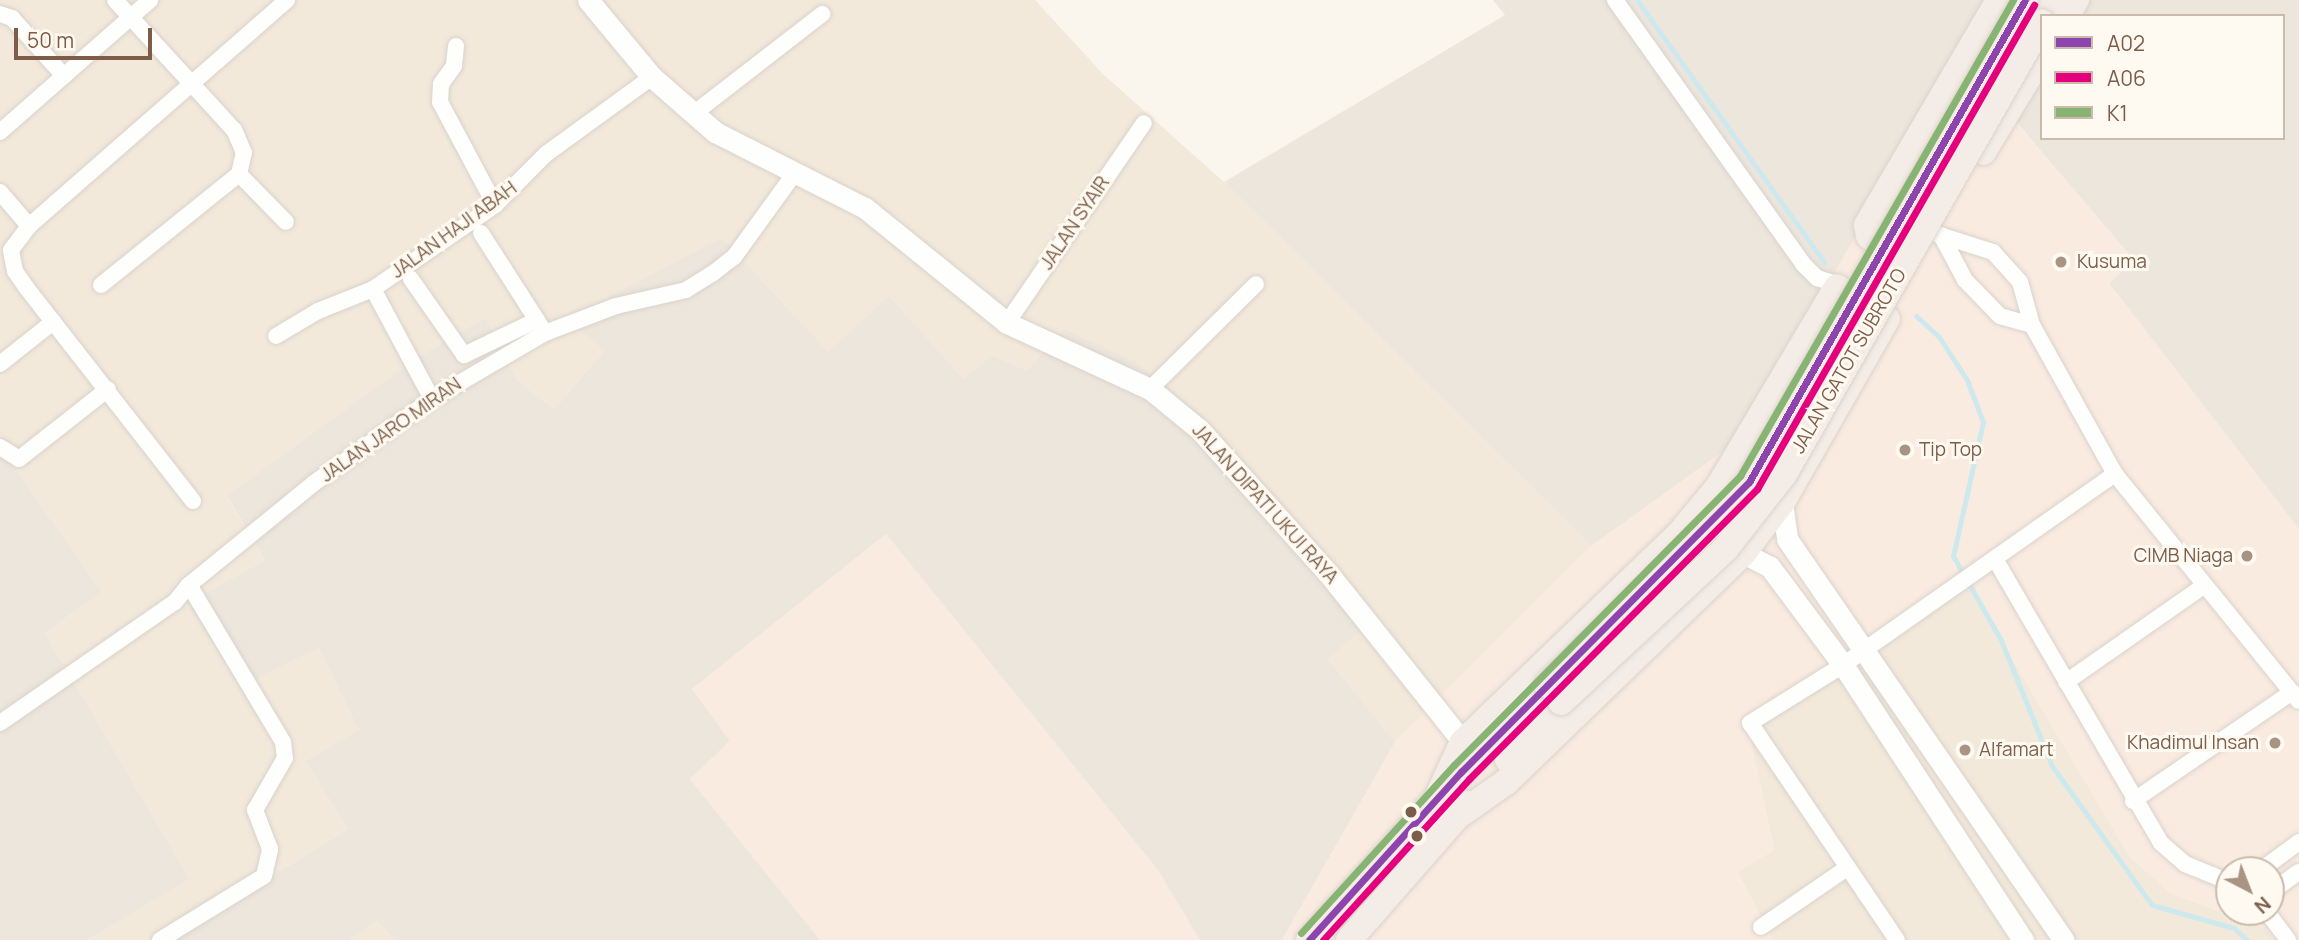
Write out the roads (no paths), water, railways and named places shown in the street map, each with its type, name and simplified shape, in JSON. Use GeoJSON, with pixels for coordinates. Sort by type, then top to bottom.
{"type":"FeatureCollection","features":[{"type":"Feature","properties":{"kind":"highway"},"geometry":{"type":"LineString","coordinates":[[1889,248],[1869,236],[1867,225],[1998,0]]}},
{"type":"Feature","properties":{"kind":"highway","name":"JALAN GATOT SUBROTO"},"geometry":{"type":"LineString","coordinates":[[1349,940],[1458,816],[1554,694],[1749,482],[2025,0]]}},
{"type":"Feature","properties":{"kind":"highway","name":"JALAN GATOT SUBROTO"},"geometry":{"type":"LineString","coordinates":[[1309,940],[1437,798],[1554,694],[1726,548],[1784,474],[2040,26]]}},
{"type":"Feature","properties":{"kind":"highway"},"geometry":{"type":"LineString","coordinates":[[1458,816],[1506,782],[1743,553],[1782,502],[2040,58]]}},
{"type":"Feature","properties":{"kind":"highway"},"geometry":{"type":"LineString","coordinates":[[1870,282],[1885,295],[1882,327]]}},
{"type":"Feature","properties":{"kind":"highway"},"geometry":{"type":"LineString","coordinates":[[1437,798],[1463,742],[1694,518],[1719,486],[1837,287]]}},
{"type":"Feature","properties":{"kind":"street"},"geometry":{"type":"LineString","coordinates":[[102,285],[239,174],[244,153],[242,141],[114,0]]}},
{"type":"Feature","properties":{"kind":"street"},"geometry":{"type":"LineString","coordinates":[[0,132],[150,0]]}},
{"type":"Feature","properties":{"kind":"street"},"geometry":{"type":"LineString","coordinates":[[193,501],[15,271],[11,259],[13,242],[193,87],[287,0]]}},
{"type":"Feature","properties":{"kind":"street","name":"JALAN DIPATI UKUI RAYA"},"geometry":{"type":"LineString","coordinates":[[588,0],[652,77],[692,114],[730,141],[865,208],[1007,323],[1150,389],[1200,430],[1243,475],[1404,663],[1463,742]]}},
{"type":"Feature","properties":{"kind":"street"},"geometry":{"type":"LineString","coordinates":[[1615,0],[1803,264],[1817,278],[1837,287],[1870,282],[1899,234],[1912,228],[1993,251],[2020,282],[2032,325],[2115,474],[2295,696],[2133,801]]}},
{"type":"Feature","properties":{"kind":"street"},"geometry":{"type":"LineString","coordinates":[[692,114],[822,14]]}},
{"type":"Feature","properties":{"kind":"street"},"geometry":{"type":"LineString","coordinates":[[0,15],[12,18],[64,76]]}},
{"type":"Feature","properties":{"kind":"street"},"geometry":{"type":"LineString","coordinates":[[456,46],[454,66],[441,85],[440,102],[495,205]]}},
{"type":"Feature","properties":{"kind":"street","name":"JALAN HAJI ABAH"},"geometry":{"type":"LineString","coordinates":[[276,336],[318,311],[373,289],[495,205],[565,138],[652,77]]}},
{"type":"Feature","properties":{"kind":"street","name":"JALAN SYAIR"},"geometry":{"type":"LineString","coordinates":[[1007,323],[1144,123]]}},
{"type":"Feature","properties":{"kind":"street"},"geometry":{"type":"LineString","coordinates":[[239,174],[286,222]]}},
{"type":"Feature","properties":{"kind":"street","name":"JALAN JARO MIRAN"},"geometry":{"type":"LineString","coordinates":[[0,723],[175,602],[189,585],[314,483],[432,399],[541,327],[686,290],[712,274],[734,257],[794,174]]}},
{"type":"Feature","properties":{"kind":"street"},"geometry":{"type":"LineString","coordinates":[[0,192],[29,226]]}},
{"type":"Feature","properties":{"kind":"street"},"geometry":{"type":"LineString","coordinates":[[411,279],[464,355],[541,327],[481,233]]}},
{"type":"Feature","properties":{"kind":"street"},"geometry":{"type":"LineString","coordinates":[[1938,234],[1965,280],[2000,316],[2032,325]]}},
{"type":"Feature","properties":{"kind":"street"},"geometry":{"type":"LineString","coordinates":[[1150,389],[1256,284]]}},
{"type":"Feature","properties":{"kind":"street"},"geometry":{"type":"LineString","coordinates":[[373,289],[432,399]]}},
{"type":"Feature","properties":{"kind":"street"},"geometry":{"type":"LineString","coordinates":[[0,364],[52,322]]}},
{"type":"Feature","properties":{"kind":"street"},"geometry":{"type":"LineString","coordinates":[[0,447],[19,459],[108,389]]}},
{"type":"Feature","properties":{"kind":"street"},"geometry":{"type":"LineString","coordinates":[[1897,940],[1750,723],[1843,665],[1949,588],[1995,559],[2115,474]]}},
{"type":"Feature","properties":{"kind":"street"},"geometry":{"type":"LineString","coordinates":[[1782,502],[1787,538],[2064,940]]}},
{"type":"Feature","properties":{"kind":"street"},"geometry":{"type":"LineString","coordinates":[[1743,553],[1770,567],[1843,665],[2023,940]]}},
{"type":"Feature","properties":{"kind":"street"},"geometry":{"type":"LineString","coordinates":[[1995,559],[2133,801],[2173,854],[2215,875]]}},
{"type":"Feature","properties":{"kind":"street"},"geometry":{"type":"LineString","coordinates":[[160,940],[264,876],[270,849],[255,810],[285,758],[283,742],[189,585]]}},
{"type":"Feature","properties":{"kind":"street"},"geometry":{"type":"LineString","coordinates":[[2066,682],[2205,585]]}},
{"type":"Feature","properties":{"kind":"street"},"geometry":{"type":"LineString","coordinates":[[2280,856],[2299,842]]}},
{"type":"Feature","properties":{"kind":"street"},"geometry":{"type":"LineString","coordinates":[[1761,928],[1847,868]]}},
{"type":"Feature","properties":{"kind":"waterway"},"geometry":{"type":"LineString","coordinates":[[1637,0],[1824,262]]}},
{"type":"Feature","properties":{"kind":"waterway"},"geometry":{"type":"LineString","coordinates":[[1916,316],[1939,337],[1967,380],[1983,422],[1953,556],[2001,640],[2052,766],[2152,905],[2234,928],[2247,940]]}},
{"type":"Feature","properties":{"kind":"place","name":"Kusuma"},"geometry":{"type":"Point","coordinates":[2061,262]}},
{"type":"Feature","properties":{"kind":"place","name":"Tip Top"},"geometry":{"type":"Point","coordinates":[1905,450]}},
{"type":"Feature","properties":{"kind":"place","name":"CIMB Niaga"},"geometry":{"type":"Point","coordinates":[2247,556]}},
{"type":"Feature","properties":{"kind":"place","name":"Khadimul Insan"},"geometry":{"type":"Point","coordinates":[2275,743]}},
{"type":"Feature","properties":{"kind":"place","name":"Alfamart"},"geometry":{"type":"Point","coordinates":[1965,750]}}]}
